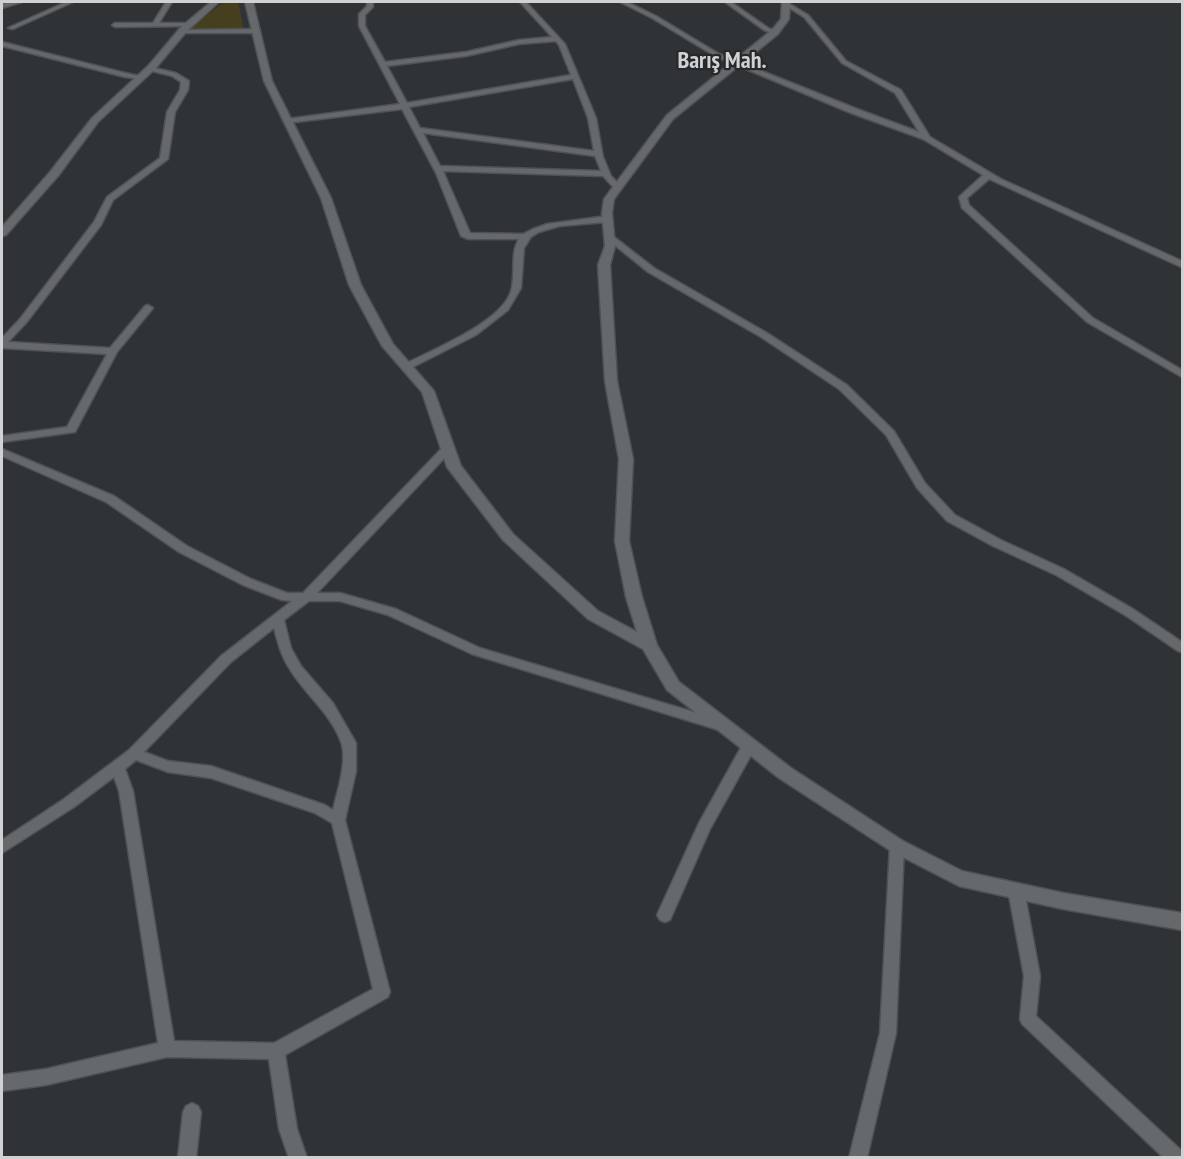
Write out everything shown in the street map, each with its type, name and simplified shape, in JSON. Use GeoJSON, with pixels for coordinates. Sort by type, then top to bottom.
{"type":"FeatureCollection","features":[{"type":"Feature","properties":{"kind":"street"},"geometry":{"type":"LineString","coordinates":[[2,6],[19,2]]}},
{"type":"Feature","properties":{"kind":"street"},"geometry":{"type":"LineString","coordinates":[[11,28],[70,2]]}},
{"type":"Feature","properties":{"kind":"street"},"geometry":{"type":"LineString","coordinates":[[155,25],[168,2]]}},
{"type":"Feature","properties":{"kind":"street"},"geometry":{"type":"LineString","coordinates":[[2,233],[54,174],[95,120],[150,69],[185,29],[215,2]]}},
{"type":"Feature","properties":{"kind":"street"},"geometry":{"type":"LineString","coordinates":[[249,2],[268,81],[326,198],[355,285],[388,346],[428,391],[454,467],[507,537],[593,615],[649,645]]}},
{"type":"Feature","properties":{"kind":"street"},"geometry":{"type":"LineString","coordinates":[[370,2],[370,7],[362,14],[362,26],[437,168],[464,234],[468,236],[527,237]]}},
{"type":"Feature","properties":{"kind":"street"},"geometry":{"type":"LineString","coordinates":[[522,2],[562,44],[592,118],[599,154],[606,174],[618,187]]}},
{"type":"Feature","properties":{"kind":"street"},"geometry":{"type":"LineString","coordinates":[[623,2],[663,22],[703,48],[854,111],[925,137],[988,175],[1182,264]]}},
{"type":"Feature","properties":{"kind":"street"},"geometry":{"type":"LineString","coordinates":[[728,2],[766,29],[775,32]]}},
{"type":"Feature","properties":{"kind":"street"},"geometry":{"type":"LineString","coordinates":[[925,137],[913,113],[898,92],[844,62],[806,16],[786,3],[785,19],[775,32],[670,117],[609,199],[610,246],[604,266],[611,381],[626,459],[622,541],[634,597],[649,645],[673,686],[749,746],[897,846],[959,878],[1182,922]]}},
{"type":"Feature","properties":{"kind":"street"},"geometry":{"type":"LineString","coordinates":[[115,25],[257,31]]}},
{"type":"Feature","properties":{"kind":"street"},"geometry":{"type":"LineString","coordinates":[[381,65],[466,54],[519,42],[557,39]]}},
{"type":"Feature","properties":{"kind":"street"},"geometry":{"type":"LineString","coordinates":[[2,44],[141,77]]}},
{"type":"Feature","properties":{"kind":"street"},"geometry":{"type":"LineString","coordinates":[[2,344],[23,321],[91,232],[110,199],[164,159],[171,112],[184,90],[185,81],[174,74],[150,69]]}},
{"type":"Feature","properties":{"kind":"street"},"geometry":{"type":"LineString","coordinates":[[286,121],[403,106],[574,76]]}},
{"type":"Feature","properties":{"kind":"street"},"geometry":{"type":"LineString","coordinates":[[417,130],[599,154]]}},
{"type":"Feature","properties":{"kind":"street"},"geometry":{"type":"LineString","coordinates":[[437,168],[606,174]]}},
{"type":"Feature","properties":{"kind":"street"},"geometry":{"type":"LineString","coordinates":[[988,175],[963,197],[965,206],[1090,320],[1179,368]]}},
{"type":"Feature","properties":{"kind":"street"},"geometry":{"type":"LineString","coordinates":[[407,367],[442,349],[504,309],[518,285],[519,254],[522,241],[527,237],[550,226],[608,219]]}},
{"type":"Feature","properties":{"kind":"street"},"geometry":{"type":"LineString","coordinates":[[609,236],[651,270],[764,335],[843,387],[890,434],[921,485],[951,518],[1070,578],[1129,612],[1182,648]]}},
{"type":"Feature","properties":{"kind":"street"},"geometry":{"type":"LineString","coordinates":[[2,439],[71,430],[113,351],[148,308]]}},
{"type":"Feature","properties":{"kind":"street"},"geometry":{"type":"LineString","coordinates":[[2,344],[113,351]]}},
{"type":"Feature","properties":{"kind":"street"},"geometry":{"type":"LineString","coordinates":[[2,847],[69,803],[134,754],[226,659],[306,597],[448,448]]}},
{"type":"Feature","properties":{"kind":"street"},"geometry":{"type":"LineString","coordinates":[[2,452],[110,499],[183,549],[247,582],[286,597],[340,597],[392,612],[476,651],[723,726]]}},
{"type":"Feature","properties":{"kind":"street"},"geometry":{"type":"LineString","coordinates":[[2,1083],[46,1077],[167,1049],[276,1051],[382,992],[338,820],[349,771],[349,743],[328,707],[296,669],[285,648],[278,620]]}},
{"type":"Feature","properties":{"kind":"street"},"geometry":{"type":"LineString","coordinates":[[664,915],[704,827],[749,746]]}},
{"type":"Feature","properties":{"kind":"street"},"geometry":{"type":"LineString","coordinates":[[134,754],[168,766],[212,772],[320,809],[338,820]]}},
{"type":"Feature","properties":{"kind":"street"},"geometry":{"type":"LineString","coordinates":[[117,767],[126,791],[167,1049]]}},
{"type":"Feature","properties":{"kind":"street"},"geometry":{"type":"LineString","coordinates":[[858,1158],[888,1033],[897,846]]}},
{"type":"Feature","properties":{"kind":"street"},"geometry":{"type":"LineString","coordinates":[[1016,891],[1032,976],[1028,1019],[1177,1158]]}},
{"type":"Feature","properties":{"kind":"street"},"geometry":{"type":"LineString","coordinates":[[276,1051],[288,1128],[298,1158]]}},
{"type":"Feature","properties":{"kind":"street"},"geometry":{"type":"LineString","coordinates":[[187,1158],[192,1112]]}},
{"type":"Feature","properties":{"kind":"shaded area"},"geometry":{"type":"Polygon","coordinates":[[[224,2],[238,2],[244,29],[188,30],[224,2]]]}},
{"type":"Feature","properties":{"kind":"district","name":"Barış Mah."},"geometry":{"type":"Point","coordinates":[722,61]}}]}
